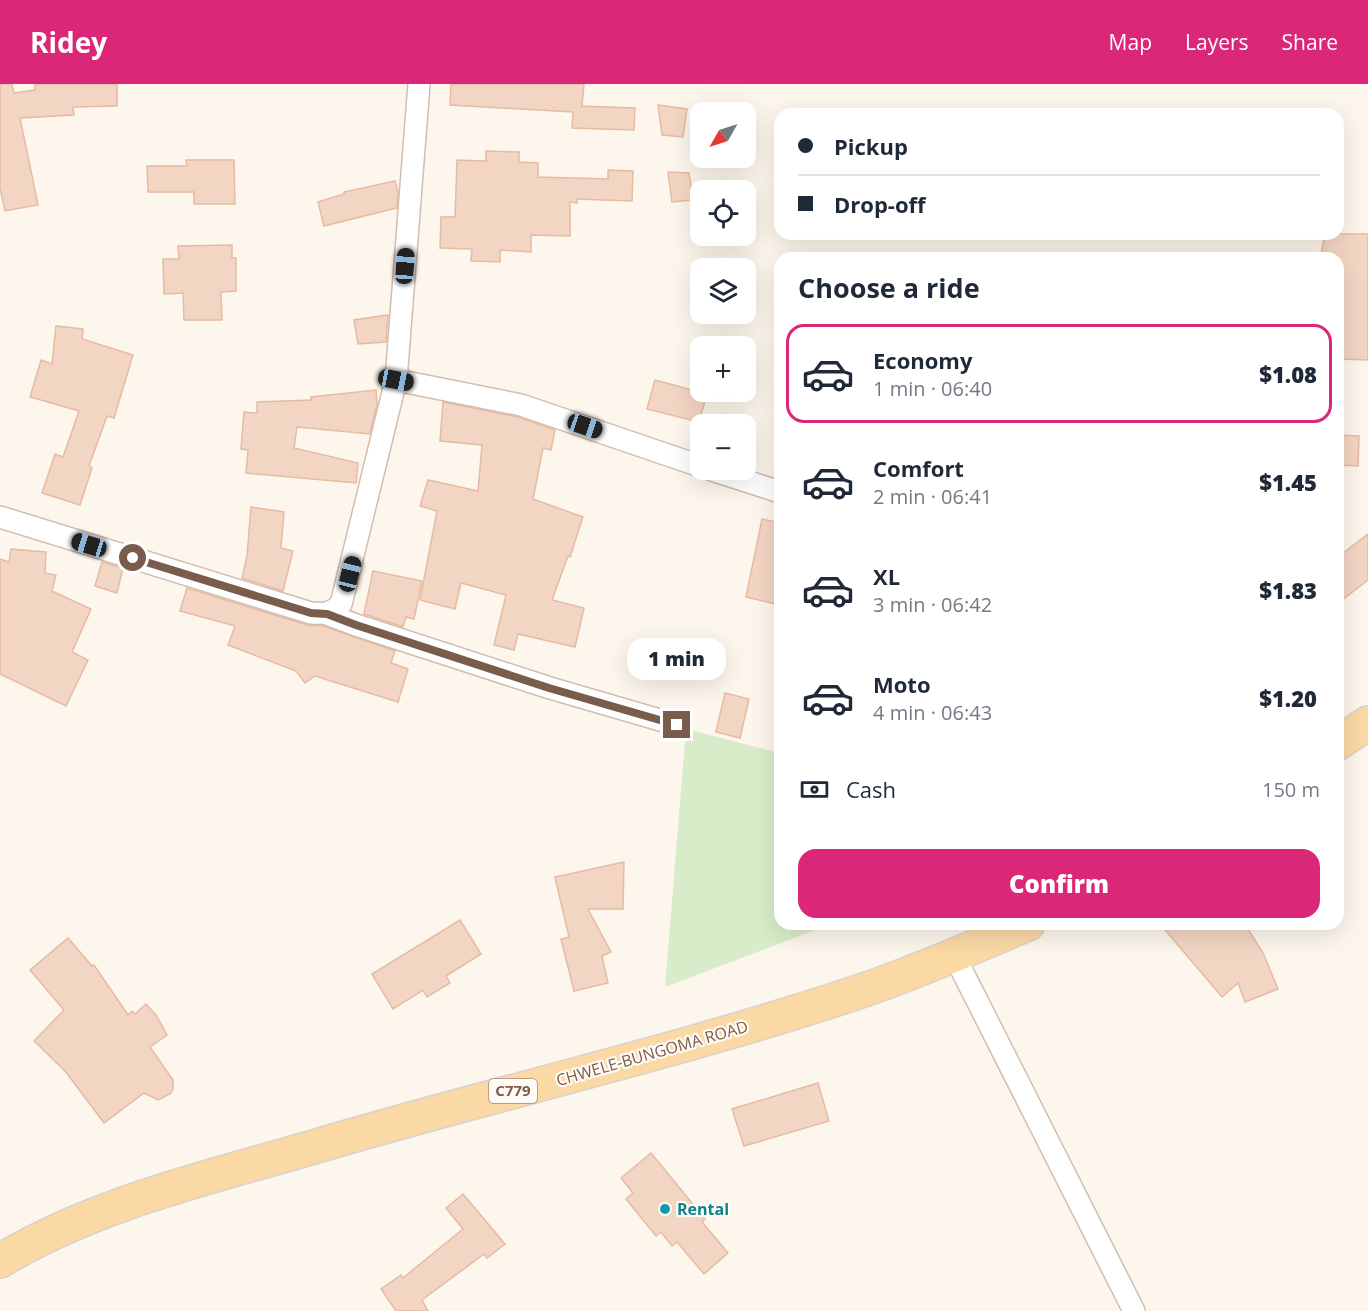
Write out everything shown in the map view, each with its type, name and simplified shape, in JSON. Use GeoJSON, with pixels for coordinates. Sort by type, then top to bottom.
{"type":"FeatureCollection","features":[{"type":"Feature","properties":{"kind":"main road"},"geometry":{"type":"LineString","coordinates":[[1344,739],[1368,723]]}},
{"type":"Feature","properties":{"kind":"main road","name":"CHWELE-BUNGOMA ROAD"},"geometry":{"type":"LineString","coordinates":[[0,1262],[31,1243],[118,1205],[408,1119],[714,1037],[863,990],[1014,930]]}},
{"type":"Feature","properties":{"kind":"street"},"geometry":{"type":"LineString","coordinates":[[327,614],[341,604],[344,596],[396,380],[419,84]]}},
{"type":"Feature","properties":{"kind":"street"},"geometry":{"type":"LineString","coordinates":[[396,380],[521,405],[690,463]]}},
{"type":"Feature","properties":{"kind":"street"},"geometry":{"type":"LineString","coordinates":[[743,480],[774,490]]}},
{"type":"Feature","properties":{"kind":"street"},"geometry":{"type":"LineString","coordinates":[[0,518],[311,613],[327,614],[549,688],[677,725]]}},
{"type":"Feature","properties":{"kind":"street"},"geometry":{"type":"LineString","coordinates":[[954,955],[1134,1311]]}},
{"type":"Feature","properties":{"kind":"green space"},"geometry":{"type":"Polygon","coordinates":[[[686,729],[774,751],[774,930],[815,930],[665,987],[686,729]]]}},
{"type":"Feature","properties":{"kind":"building"},"geometry":{"type":"Polygon","coordinates":[[[0,84],[12,84],[14,93],[35,90],[35,84],[117,84],[117,106],[73,107],[74,115],[20,118],[38,205],[5,211],[0,188],[0,84]]]}},
{"type":"Feature","properties":{"kind":"building"},"geometry":{"type":"Polygon","coordinates":[[[451,84],[584,84],[582,106],[635,108],[634,130],[572,128],[573,112],[450,105],[451,84]]]}},
{"type":"Feature","properties":{"kind":"building"},"geometry":{"type":"Polygon","coordinates":[[[658,105],[687,109],[683,137],[662,135],[658,105]]]}},
{"type":"Feature","properties":{"kind":"building"},"geometry":{"type":"Polygon","coordinates":[[[486,151],[519,152],[519,162],[538,163],[538,177],[608,179],[608,170],[633,171],[632,201],[577,199],[577,203],[570,202],[570,236],[531,235],[531,252],[500,250],[500,262],[471,261],[472,249],[440,248],[441,217],[455,217],[457,160],[486,161],[486,151]]]}},
{"type":"Feature","properties":{"kind":"building"},"geometry":{"type":"Polygon","coordinates":[[[186,160],[234,160],[235,204],[194,204],[194,192],[148,192],[147,166],[187,166],[186,160]]]}},
{"type":"Feature","properties":{"kind":"building"},"geometry":{"type":"Polygon","coordinates":[[[668,172],[689,173],[690,200],[672,202],[668,172]]]}},
{"type":"Feature","properties":{"kind":"building"},"geometry":{"type":"Polygon","coordinates":[[[395,181],[398,192],[397,208],[324,226],[318,202],[344,194],[344,192],[395,181]]]}},
{"type":"Feature","properties":{"kind":"building"},"geometry":{"type":"Polygon","coordinates":[[[1344,234],[1368,234],[1368,360],[1344,359],[1344,252],[1321,252],[1324,240],[1344,240],[1344,234]]]}},
{"type":"Feature","properties":{"kind":"building"},"geometry":{"type":"Polygon","coordinates":[[[232,245],[232,258],[236,258],[236,291],[221,292],[222,320],[184,320],[183,293],[164,294],[163,259],[179,259],[178,246],[232,245]]]}},
{"type":"Feature","properties":{"kind":"building"},"geometry":{"type":"Polygon","coordinates":[[[388,315],[386,342],[358,344],[354,320],[388,315]]]}},
{"type":"Feature","properties":{"kind":"building"},"geometry":{"type":"Polygon","coordinates":[[[56,326],[83,329],[82,339],[133,355],[114,418],[107,416],[89,466],[92,468],[80,505],[42,493],[55,454],[63,457],[79,411],[30,397],[41,360],[52,364],[56,326]]]}},
{"type":"Feature","properties":{"kind":"building"},"geometry":{"type":"Polygon","coordinates":[[[655,380],[690,389],[690,402],[705,402],[701,414],[690,414],[690,420],[647,409],[655,380]]]}},
{"type":"Feature","properties":{"kind":"building"},"geometry":{"type":"Polygon","coordinates":[[[376,390],[377,404],[370,434],[297,427],[294,448],[358,463],[356,483],[246,473],[248,450],[241,449],[244,412],[257,413],[257,402],[311,400],[311,397],[376,390]]]}},
{"type":"Feature","properties":{"kind":"building"},"geometry":{"type":"Polygon","coordinates":[[[443,402],[518,417],[555,430],[551,450],[543,448],[533,499],[583,517],[570,557],[568,556],[552,600],[584,608],[575,647],[518,634],[514,650],[494,645],[506,595],[461,583],[455,609],[420,600],[437,511],[420,506],[428,480],[478,491],[482,445],[440,441],[443,402]]]}},
{"type":"Feature","properties":{"kind":"building"},"geometry":{"type":"Polygon","coordinates":[[[1344,435],[1359,436],[1358,466],[1344,465],[1344,435]]]}},
{"type":"Feature","properties":{"kind":"building"},"geometry":{"type":"Polygon","coordinates":[[[251,507],[284,512],[281,548],[293,551],[283,591],[242,578],[247,556],[251,507]]]}},
{"type":"Feature","properties":{"kind":"building"},"geometry":{"type":"Polygon","coordinates":[[[762,519],[774,522],[774,604],[746,597],[762,519]]]}},
{"type":"Feature","properties":{"kind":"building"},"geometry":{"type":"Polygon","coordinates":[[[1368,534],[1368,580],[1344,598],[1344,552],[1368,534]]]}},
{"type":"Feature","properties":{"kind":"building"},"geometry":{"type":"Polygon","coordinates":[[[11,549],[46,552],[45,573],[56,575],[52,591],[91,609],[72,652],[88,660],[66,706],[0,674],[0,559],[9,562],[11,549]]]}},
{"type":"Feature","properties":{"kind":"building"},"geometry":{"type":"Polygon","coordinates":[[[102,562],[123,568],[117,593],[95,586],[102,562]]]}},
{"type":"Feature","properties":{"kind":"building"},"geometry":{"type":"Polygon","coordinates":[[[373,571],[422,581],[414,619],[406,617],[403,627],[364,614],[373,571]]]}},
{"type":"Feature","properties":{"kind":"building"},"geometry":{"type":"Polygon","coordinates":[[[187,588],[307,625],[323,626],[395,651],[391,663],[408,669],[398,702],[315,676],[305,683],[296,671],[228,645],[235,626],[180,611],[187,588]]]}},
{"type":"Feature","properties":{"kind":"building"},"geometry":{"type":"Polygon","coordinates":[[[725,693],[749,699],[740,738],[716,732],[725,693]]]}},
{"type":"Feature","properties":{"kind":"building"},"geometry":{"type":"Polygon","coordinates":[[[624,862],[623,909],[588,909],[611,952],[602,956],[608,983],[574,991],[561,939],[569,937],[555,877],[624,862]]]}},
{"type":"Feature","properties":{"kind":"building"},"geometry":{"type":"Polygon","coordinates":[[[460,920],[481,954],[446,976],[450,983],[427,997],[423,990],[393,1009],[372,974],[460,920]]]}},
{"type":"Feature","properties":{"kind":"building"},"geometry":{"type":"Polygon","coordinates":[[[1165,930],[1249,930],[1263,953],[1278,989],[1245,1002],[1238,983],[1222,997],[1165,930]]]}},
{"type":"Feature","properties":{"kind":"building"},"geometry":{"type":"Polygon","coordinates":[[[68,938],[92,966],[94,965],[128,1015],[132,1011],[135,1014],[146,1004],[156,1015],[167,1035],[150,1047],[173,1080],[173,1089],[170,1094],[158,1100],[144,1093],[104,1123],[65,1071],[34,1041],[64,1010],[30,970],[68,938]]]}},
{"type":"Feature","properties":{"kind":"building"},"geometry":{"type":"Polygon","coordinates":[[[818,1083],[829,1121],[744,1146],[732,1109],[818,1083]]]}},
{"type":"Feature","properties":{"kind":"building","name":"Rental"},"geometry":{"type":"Polygon","coordinates":[[[651,1153],[705,1219],[702,1222],[728,1253],[704,1274],[677,1242],[672,1246],[661,1232],[656,1236],[626,1199],[633,1193],[621,1178],[651,1153]]]}},
{"type":"Feature","properties":{"kind":"building"},"geometry":{"type":"Polygon","coordinates":[[[463,1194],[505,1244],[487,1258],[484,1254],[422,1300],[428,1311],[396,1311],[381,1289],[401,1275],[403,1278],[463,1229],[446,1208],[463,1194]]]}},
{"type":"Feature","properties":{"kind":"place","name":"Rental"},"geometry":{"type":"Point","coordinates":[665,1209]}},
{"type":"Feature","properties":{"kind":"route"},"geometry":{"type":"LineString","coordinates":[[133,558],[311,613],[327,614],[549,688],[677,725]]}}]}
